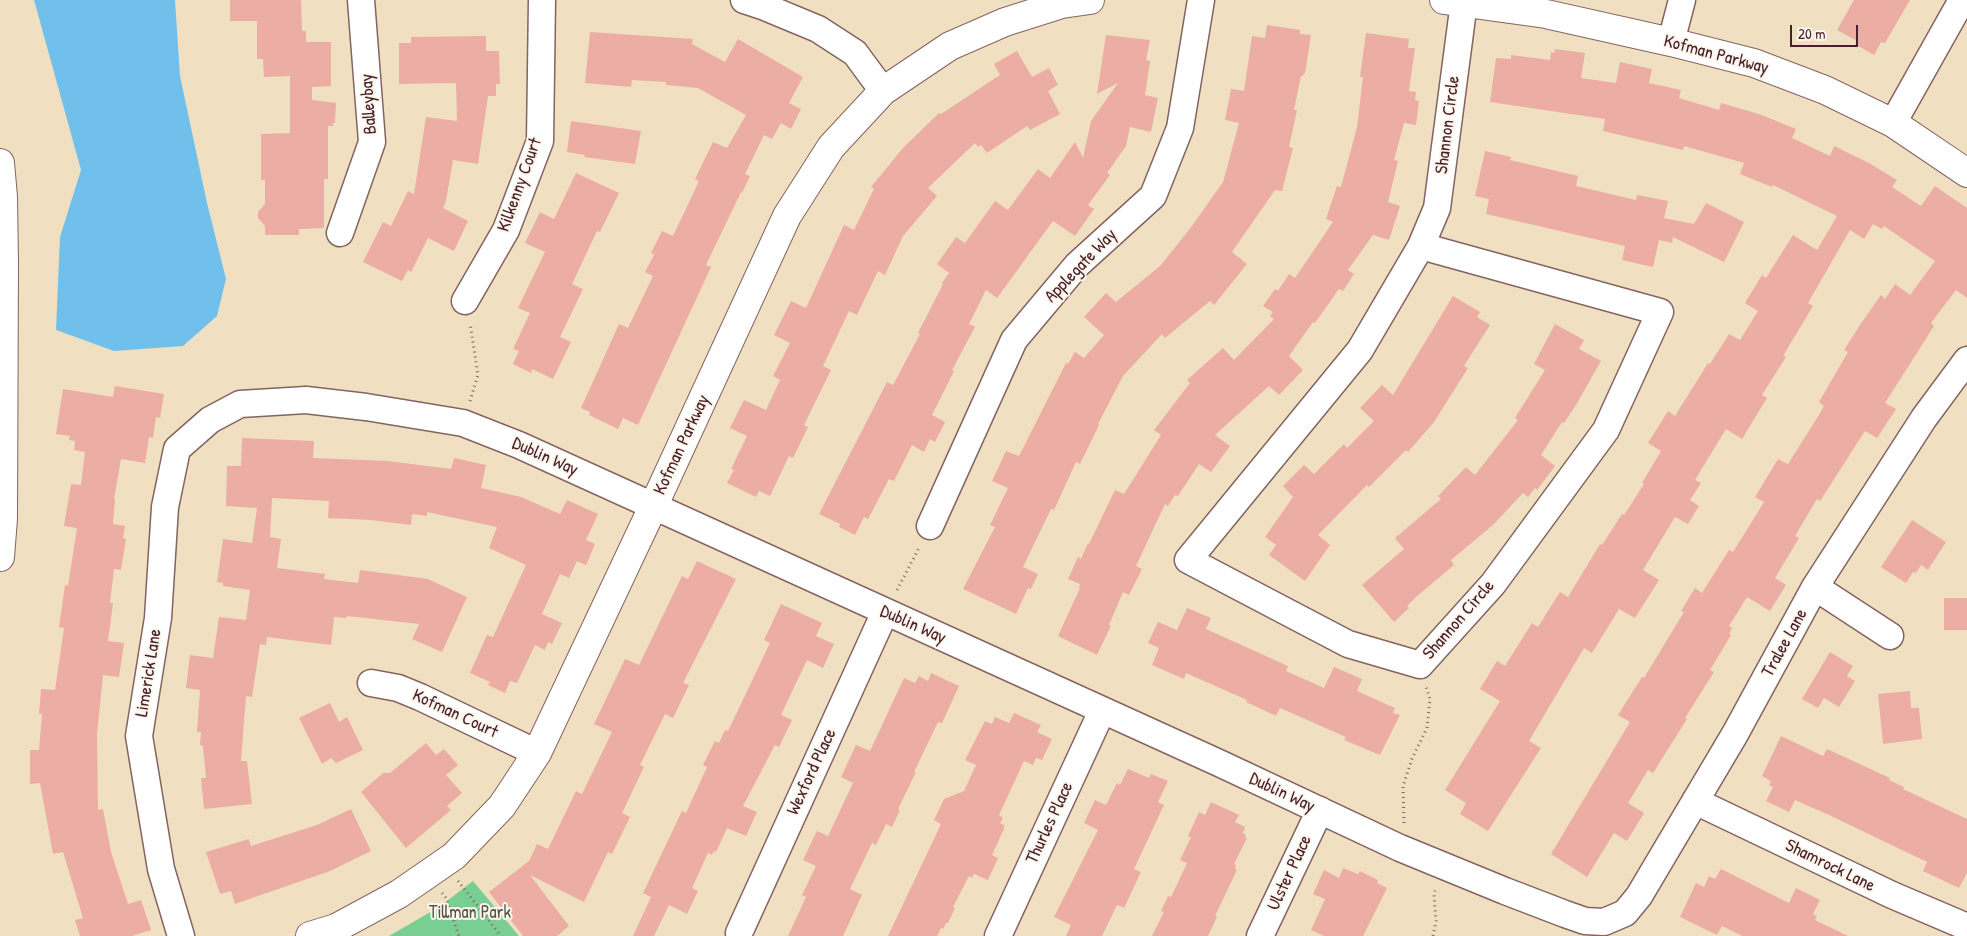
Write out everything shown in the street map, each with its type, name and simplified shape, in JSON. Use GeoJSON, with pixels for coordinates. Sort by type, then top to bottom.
{"type":"FeatureCollection","features":[{"type":"Feature","properties":{"kind":"street","name":"Balleybay"},"geometry":{"type":"LineString","coordinates":[[340,233],[372,142],[361,0]]}},
{"type":"Feature","properties":{"kind":"street","name":"Kilkenny Court"},"geometry":{"type":"LineString","coordinates":[[465,301],[506,230],[540,141],[542,0]]}},
{"type":"Feature","properties":{"kind":"street"},"geometry":{"type":"LineString","coordinates":[[744,0],[765,6],[818,29],[855,53],[883,92]]}},
{"type":"Feature","properties":{"kind":"street","name":"Kofman Parkway"},"geometry":{"type":"LineString","coordinates":[[310,936],[336,928],[399,894],[454,856],[502,806],[537,753],[653,508],[787,216],[831,147],[883,92],[950,46],[1005,22],[1062,4],[1090,0]]}},
{"type":"Feature","properties":{"kind":"street","name":"Applegate Way"},"geometry":{"type":"LineString","coordinates":[[930,526],[1014,340],[1077,265],[1153,196],[1180,128],[1201,0]]}},
{"type":"Feature","properties":{"kind":"street"},"geometry":{"type":"LineString","coordinates":[[1672,42],[1682,0]]}},
{"type":"Feature","properties":{"kind":"street"},"geometry":{"type":"LineString","coordinates":[[1892,123],[1962,0]]}},
{"type":"Feature","properties":{"kind":"street","name":"Kofman Parkway"},"geometry":{"type":"LineString","coordinates":[[1454,1],[1546,14],[1672,42],[1754,63],[1825,90],[1892,123],[1967,173]]}},
{"type":"Feature","properties":{"kind":"street","name":"Shannon Circle"},"geometry":{"type":"LineString","coordinates":[[1421,246],[1660,312],[1606,430],[1493,584],[1420,665],[1348,644],[1188,560],[1360,350],[1421,246],[1437,208],[1454,1]]}},
{"type":"Feature","properties":{"kind":"street"},"geometry":{"type":"LineString","coordinates":[[0,163],[3,197],[4,263],[0,557]]}},
{"type":"Feature","properties":{"kind":"street","name":"Tralee Lane"},"geometry":{"type":"LineString","coordinates":[[1604,922],[1624,913],[1639,896],[1735,734],[1815,587],[1924,418],[1965,366]]}},
{"type":"Feature","properties":{"kind":"street","name":"Dublin Way"},"geometry":{"type":"LineString","coordinates":[[210,420],[240,404],[306,400],[366,407],[464,423],[519,445],[653,508],[1400,848],[1565,914],[1585,921],[1604,922]]}},
{"type":"Feature","properties":{"kind":"street","name":"Limerick Lane"},"geometry":{"type":"LineString","coordinates":[[181,936],[160,869],[139,736],[158,618],[165,508],[177,449],[210,420]]}},
{"type":"Feature","properties":{"kind":"street"},"geometry":{"type":"LineString","coordinates":[[1815,587],[1890,636]]}},
{"type":"Feature","properties":{"kind":"street","name":"Wexford Place"},"geometry":{"type":"LineString","coordinates":[[739,932],[885,612]]}},
{"type":"Feature","properties":{"kind":"street","name":"Kofman Court"},"geometry":{"type":"LineString","coordinates":[[372,684],[398,688],[420,696],[537,753]]}},
{"type":"Feature","properties":{"kind":"street","name":"Thurles Place"},"geometry":{"type":"LineString","coordinates":[[998,936],[1102,711]]}},
{"type":"Feature","properties":{"kind":"street","name":"Shamrock Lane"},"geometry":{"type":"LineString","coordinates":[[1695,801],[1892,895],[1967,927]]}},
{"type":"Feature","properties":{"kind":"street","name":"Ulster Place"},"geometry":{"type":"LineString","coordinates":[[1260,936],[1320,810]]}},
{"type":"Feature","properties":{"kind":"path"},"geometry":{"type":"LineString","coordinates":[[464,423],[478,375],[472,331],[465,301]]}},
{"type":"Feature","properties":{"kind":"path"},"geometry":{"type":"LineString","coordinates":[[885,612],[930,526]]}},
{"type":"Feature","properties":{"kind":"path"},"geometry":{"type":"LineString","coordinates":[[1400,848],[1405,817],[1403,786],[1412,759],[1427,728],[1430,699],[1420,665]]}},
{"type":"Feature","properties":{"kind":"path"},"geometry":{"type":"LineString","coordinates":[[1433,936],[1436,921],[1434,895],[1440,865]]}},
{"type":"Feature","properties":{"kind":"path"},"geometry":{"type":"LineString","coordinates":[[436,869],[459,936]]}},
{"type":"Feature","properties":{"kind":"path"},"geometry":{"type":"LineString","coordinates":[[436,869],[501,936]]}},
{"type":"Feature","properties":{"kind":"green space","name":"Tillman Park"},"geometry":{"type":"Polygon","coordinates":[[[473,881],[519,936],[389,936],[439,907],[473,881]]]}},
{"type":"Feature","properties":{"kind":"water"},"geometry":{"type":"Polygon","coordinates":[[[34,0],[175,0],[180,76],[207,203],[226,279],[217,316],[183,346],[114,351],[56,330],[60,237],[81,170],[34,0]]]}},
{"type":"Feature","properties":{"kind":"building"},"geometry":{"type":"Polygon","coordinates":[[[230,0],[301,0],[302,31],[306,31],[306,42],[331,42],[331,86],[312,87],[312,100],[336,103],[335,123],[333,123],[333,126],[328,126],[328,179],[324,179],[324,228],[299,229],[299,235],[265,235],[265,226],[258,218],[258,212],[265,204],[265,180],[261,180],[261,134],[290,133],[290,76],[264,77],[263,59],[257,59],[257,21],[230,21],[230,0]]]}},
{"type":"Feature","properties":{"kind":"building"},"geometry":{"type":"Polygon","coordinates":[[[1854,0],[1910,0],[1885,43],[1881,42],[1874,55],[1855,44],[1857,41],[1837,30],[1854,0]]]}},
{"type":"Feature","properties":{"kind":"building"},"geometry":{"type":"Polygon","coordinates":[[[1267,25],[1300,30],[1300,34],[1311,35],[1305,73],[1301,76],[1294,110],[1297,110],[1289,147],[1293,148],[1282,191],[1275,190],[1232,252],[1247,264],[1214,305],[1210,301],[1165,338],[1162,334],[1123,376],[1080,464],[1076,462],[1054,510],[1051,509],[1023,567],[1038,574],[1031,589],[1028,588],[1016,614],[963,589],[995,527],[990,525],[1008,488],[992,481],[1006,451],[1019,456],[1066,363],[1068,364],[1075,352],[1084,358],[1104,335],[1084,317],[1106,293],[1116,302],[1160,266],[1189,230],[1223,182],[1239,123],[1225,120],[1231,89],[1244,91],[1252,36],[1265,38],[1267,25]]]}},
{"type":"Feature","properties":{"kind":"building"},"geometry":{"type":"Polygon","coordinates":[[[590,32],[693,39],[692,44],[725,62],[738,39],[803,77],[789,103],[801,109],[791,129],[781,123],[772,139],[764,135],[745,174],[750,176],[706,265],[711,267],[638,425],[623,418],[618,429],[589,415],[590,412],[581,408],[619,324],[628,328],[653,276],[645,272],[654,255],[651,253],[662,231],[673,236],[699,181],[695,179],[713,142],[727,148],[746,115],[698,88],[666,85],[666,82],[632,80],[631,87],[585,83],[590,32]]]}},
{"type":"Feature","properties":{"kind":"building"},"geometry":{"type":"Polygon","coordinates":[[[1366,33],[1409,39],[1408,48],[1415,48],[1409,91],[1416,92],[1415,100],[1419,101],[1416,125],[1404,123],[1394,160],[1398,161],[1388,202],[1400,206],[1389,240],[1373,235],[1348,270],[1354,274],[1343,291],[1339,289],[1289,356],[1303,370],[1279,395],[1269,386],[1215,435],[1230,446],[1211,472],[1199,464],[1178,496],[1175,495],[1168,506],[1165,504],[1136,566],[1142,569],[1129,595],[1123,592],[1109,625],[1111,626],[1097,655],[1058,636],[1080,588],[1080,584],[1068,579],[1078,557],[1081,559],[1089,544],[1115,490],[1124,494],[1161,435],[1154,430],[1190,383],[1187,380],[1223,348],[1234,360],[1274,319],[1270,316],[1273,312],[1263,306],[1275,289],[1278,291],[1289,274],[1295,278],[1333,222],[1326,219],[1337,186],[1341,187],[1357,127],[1363,77],[1360,77],[1366,33]]]}},
{"type":"Feature","properties":{"kind":"building"},"geometry":{"type":"Polygon","coordinates":[[[1106,35],[1150,40],[1146,60],[1150,61],[1145,95],[1158,98],[1151,132],[1130,127],[1126,146],[1107,173],[1110,175],[1088,205],[1094,209],[1075,236],[1053,221],[997,298],[986,290],[969,324],[975,327],[952,370],[954,371],[932,415],[945,422],[935,442],[930,439],[924,452],[912,445],[894,481],[889,479],[868,519],[864,517],[855,535],[839,527],[840,524],[819,514],[887,382],[893,385],[920,334],[918,333],[942,283],[949,273],[937,264],[956,237],[965,243],[995,201],[1008,210],[1038,169],[1050,178],[1075,142],[1083,158],[1091,121],[1118,83],[1097,94],[1106,35]]]}},
{"type":"Feature","properties":{"kind":"building"},"geometry":{"type":"Polygon","coordinates":[[[486,36],[486,51],[499,51],[500,84],[496,84],[496,96],[488,96],[478,164],[453,160],[446,201],[443,208],[468,221],[454,251],[428,238],[411,272],[408,270],[402,281],[363,262],[383,222],[391,226],[408,191],[414,194],[426,117],[457,121],[456,83],[399,84],[399,43],[411,43],[411,37],[486,36]]]}},
{"type":"Feature","properties":{"kind":"building"},"geometry":{"type":"Polygon","coordinates":[[[1555,49],[1585,53],[1581,78],[1616,83],[1620,62],[1652,69],[1649,83],[1681,90],[1679,98],[1719,110],[1721,103],[1759,114],[1796,129],[1792,138],[1830,156],[1834,146],[1869,163],[1897,180],[1892,187],[1921,206],[1935,186],[1967,208],[1967,298],[1956,290],[1931,323],[1934,326],[1885,403],[1896,409],[1877,438],[1865,431],[1820,501],[1817,499],[1795,536],[1799,538],[1775,578],[1786,585],[1770,611],[1747,597],[1729,626],[1732,628],[1729,634],[1731,635],[1710,670],[1714,672],[1685,718],[1687,719],[1653,773],[1648,770],[1628,803],[1644,813],[1627,841],[1614,833],[1587,877],[1551,854],[1630,722],[1618,715],[1642,677],[1644,678],[1684,612],[1681,611],[1695,588],[1702,593],[1729,550],[1733,552],[1764,502],[1755,497],[1778,459],[1788,464],[1819,415],[1824,406],[1819,402],[1848,352],[1844,350],[1862,322],[1881,295],[1885,299],[1895,284],[1910,295],[1935,261],[1884,226],[1882,229],[1873,224],[1864,239],[1850,230],[1808,303],[1813,306],[1783,356],[1786,357],[1762,395],[1767,398],[1742,439],[1726,429],[1695,480],[1701,483],[1690,500],[1699,506],[1688,524],[1675,517],[1643,570],[1659,580],[1635,618],[1619,609],[1592,653],[1584,648],[1529,741],[1541,748],[1488,831],[1460,814],[1466,803],[1445,790],[1500,701],[1480,689],[1497,661],[1505,666],[1532,623],[1538,627],[1560,592],[1568,597],[1600,544],[1602,545],[1622,514],[1624,515],[1644,484],[1642,483],[1661,451],[1648,443],[1668,411],[1675,416],[1708,363],[1710,364],[1729,334],[1740,340],[1758,311],[1745,303],[1762,275],[1766,278],[1793,235],[1817,250],[1837,216],[1773,185],[1772,187],[1740,174],[1744,163],[1684,146],[1683,150],[1603,131],[1605,119],[1490,102],[1496,58],[1511,59],[1511,55],[1550,60],[1551,52],[1554,53],[1555,49]]]}},
{"type":"Feature","properties":{"kind":"building"},"geometry":{"type":"Polygon","coordinates":[[[1017,51],[1032,77],[1049,68],[1058,85],[1048,91],[1060,114],[1030,130],[1027,126],[987,153],[981,145],[978,147],[975,143],[928,188],[937,196],[903,236],[885,275],[878,271],[857,315],[849,311],[823,366],[831,370],[804,425],[808,427],[793,458],[789,456],[770,496],[759,491],[756,497],[727,483],[734,470],[731,469],[747,436],[730,428],[744,400],[766,410],[780,380],[773,376],[790,343],[774,335],[791,301],[806,308],[844,225],[854,230],[874,189],[871,187],[903,148],[939,113],[941,114],[1000,75],[994,64],[1017,51]]]}},
{"type":"Feature","properties":{"kind":"building"},"geometry":{"type":"Polygon","coordinates":[[[571,121],[641,131],[635,164],[584,157],[585,155],[567,152],[571,121]]]}},
{"type":"Feature","properties":{"kind":"building"},"geometry":{"type":"Polygon","coordinates":[[[1485,151],[1511,157],[1510,160],[1578,176],[1576,186],[1636,200],[1637,195],[1668,201],[1664,218],[1694,224],[1706,203],[1744,222],[1724,262],[1673,237],[1672,243],[1659,240],[1653,267],[1622,260],[1625,246],[1486,214],[1489,199],[1475,196],[1485,151]]]}},
{"type":"Feature","properties":{"kind":"building"},"geometry":{"type":"Polygon","coordinates":[[[576,173],[619,193],[600,232],[597,231],[572,284],[583,289],[560,337],[571,342],[553,379],[532,369],[531,373],[513,364],[519,351],[513,349],[530,313],[518,308],[545,252],[525,243],[540,212],[554,219],[576,173]]]}},
{"type":"Feature","properties":{"kind":"building"},"geometry":{"type":"Polygon","coordinates":[[[1453,296],[1480,312],[1477,317],[1490,325],[1464,366],[1468,368],[1434,422],[1408,452],[1406,450],[1369,487],[1367,485],[1318,535],[1330,545],[1305,581],[1269,555],[1276,545],[1265,537],[1293,497],[1283,486],[1304,465],[1314,474],[1344,444],[1347,448],[1374,421],[1360,408],[1382,385],[1393,395],[1453,296]]]}},
{"type":"Feature","properties":{"kind":"building"},"geometry":{"type":"Polygon","coordinates":[[[1555,324],[1584,340],[1579,349],[1601,361],[1576,405],[1564,423],[1562,422],[1541,455],[1555,466],[1537,490],[1535,488],[1528,497],[1523,493],[1493,525],[1451,560],[1454,565],[1416,597],[1407,606],[1409,608],[1394,622],[1362,585],[1404,549],[1395,538],[1441,499],[1438,496],[1466,467],[1475,475],[1518,420],[1515,418],[1545,370],[1534,364],[1555,324]]]}},
{"type":"Feature","properties":{"kind":"building"},"geometry":{"type":"Polygon","coordinates":[[[115,386],[164,394],[160,418],[156,417],[153,438],[149,437],[145,463],[121,459],[114,499],[113,524],[125,526],[123,538],[126,539],[121,570],[114,569],[110,603],[113,603],[108,641],[124,643],[119,677],[103,675],[97,734],[98,810],[103,809],[111,852],[128,904],[141,900],[151,930],[132,936],[80,936],[75,920],[83,918],[63,852],[53,854],[40,783],[30,784],[30,750],[39,750],[42,714],[39,714],[41,689],[55,690],[64,628],[59,627],[65,585],[68,586],[77,528],[64,526],[71,484],[81,485],[85,452],[74,450],[75,441],[69,440],[70,436],[56,434],[63,389],[113,397],[115,386]]]}},
{"type":"Feature","properties":{"kind":"building"},"geometry":{"type":"Polygon","coordinates":[[[242,438],[314,441],[313,458],[388,461],[451,469],[454,458],[486,465],[481,488],[521,497],[560,514],[567,500],[598,514],[586,540],[595,544],[586,565],[577,561],[569,578],[560,574],[542,614],[562,623],[552,644],[548,642],[545,650],[535,645],[517,683],[510,681],[505,693],[488,685],[490,682],[470,673],[487,635],[493,637],[526,565],[489,548],[497,527],[427,512],[427,516],[412,514],[411,525],[371,520],[328,518],[329,501],[272,498],[270,537],[281,539],[277,568],[325,574],[324,579],[358,583],[360,570],[428,579],[467,597],[442,652],[412,639],[419,624],[347,616],[346,618],[334,617],[331,645],[267,637],[266,645],[260,644],[252,697],[246,696],[241,761],[247,761],[252,804],[204,809],[201,778],[206,778],[203,746],[200,745],[201,732],[197,732],[200,690],[186,688],[190,655],[213,658],[219,617],[246,620],[250,590],[223,586],[223,583],[217,582],[223,539],[252,543],[257,508],[226,506],[227,466],[241,466],[242,438]]]}},
{"type":"Feature","properties":{"kind":"building"},"geometry":{"type":"Polygon","coordinates":[[[1912,520],[1946,542],[1928,570],[1921,565],[1916,573],[1913,572],[1906,583],[1881,567],[1912,520]]]}},
{"type":"Feature","properties":{"kind":"building"},"geometry":{"type":"Polygon","coordinates":[[[697,561],[736,579],[683,683],[689,685],[673,718],[665,714],[640,765],[644,767],[622,813],[630,817],[612,854],[608,852],[584,902],[530,875],[569,926],[557,936],[523,936],[489,892],[529,861],[537,844],[548,849],[576,791],[582,794],[612,732],[594,724],[625,659],[639,665],[682,576],[688,579],[697,561]]]}},
{"type":"Feature","properties":{"kind":"building"},"geometry":{"type":"Polygon","coordinates":[[[1944,598],[1967,598],[1967,630],[1944,630],[1944,598]]]}},
{"type":"Feature","properties":{"kind":"building"},"geometry":{"type":"Polygon","coordinates":[[[781,604],[822,623],[816,636],[834,644],[823,668],[807,660],[781,715],[792,720],[779,747],[775,745],[743,806],[757,812],[746,836],[727,828],[716,852],[714,851],[712,855],[708,853],[692,888],[698,891],[687,914],[669,905],[654,936],[633,936],[651,897],[643,893],[682,811],[686,813],[707,767],[703,765],[715,741],[719,743],[725,730],[728,731],[770,643],[764,640],[781,604]]]}},
{"type":"Feature","properties":{"kind":"building"},"geometry":{"type":"Polygon","coordinates":[[[1187,608],[1211,618],[1206,629],[1288,666],[1286,671],[1324,688],[1334,667],[1362,679],[1357,691],[1395,708],[1393,713],[1400,715],[1380,755],[1344,740],[1346,737],[1280,708],[1276,716],[1246,702],[1247,700],[1186,673],[1184,679],[1152,665],[1159,648],[1148,643],[1158,622],[1177,630],[1187,608]]]}},
{"type":"Feature","properties":{"kind":"building"},"geometry":{"type":"Polygon","coordinates":[[[1830,652],[1853,666],[1847,676],[1855,681],[1839,707],[1824,698],[1818,708],[1802,699],[1830,652]]]}},
{"type":"Feature","properties":{"kind":"building"},"geometry":{"type":"Polygon","coordinates":[[[931,673],[959,686],[942,723],[938,722],[914,772],[916,772],[898,809],[900,810],[892,827],[886,824],[876,845],[872,843],[850,889],[862,895],[843,936],[788,936],[806,897],[802,895],[816,866],[803,860],[817,831],[828,836],[853,783],[841,777],[856,745],[870,751],[904,678],[915,683],[919,676],[928,681],[931,673]]]}},
{"type":"Feature","properties":{"kind":"building"},"geometry":{"type":"Polygon","coordinates":[[[1910,691],[1911,708],[1919,708],[1922,739],[1883,744],[1878,694],[1910,691]]]}},
{"type":"Feature","properties":{"kind":"building"},"geometry":{"type":"Polygon","coordinates":[[[330,703],[339,722],[347,717],[363,750],[336,763],[331,758],[322,764],[299,718],[330,703]]]}},
{"type":"Feature","properties":{"kind":"building"},"geometry":{"type":"Polygon","coordinates":[[[1014,713],[1041,725],[1037,732],[1052,739],[1042,760],[1036,758],[1033,765],[1024,761],[999,815],[1003,818],[1000,823],[1004,825],[1004,829],[992,855],[998,858],[988,880],[974,874],[972,878],[969,876],[953,907],[955,908],[948,923],[946,923],[943,929],[941,928],[937,936],[888,936],[941,824],[934,820],[944,799],[964,791],[976,765],[965,760],[985,721],[992,724],[995,717],[1009,723],[1014,713]]]}},
{"type":"Feature","properties":{"kind":"building"},"geometry":{"type":"Polygon","coordinates":[[[1781,736],[1823,756],[1827,749],[1890,778],[1889,780],[1904,787],[1903,789],[1967,819],[1967,873],[1959,888],[1923,871],[1927,862],[1829,815],[1795,800],[1789,812],[1766,801],[1773,787],[1769,785],[1771,781],[1762,776],[1781,736]]]}},
{"type":"Feature","properties":{"kind":"building"},"geometry":{"type":"Polygon","coordinates":[[[426,743],[436,755],[444,749],[458,765],[446,775],[462,793],[447,806],[451,810],[406,848],[361,792],[383,773],[390,773],[426,743]]]}},
{"type":"Feature","properties":{"kind":"building"},"geometry":{"type":"Polygon","coordinates":[[[1128,769],[1149,778],[1151,774],[1168,781],[1158,802],[1164,805],[1134,869],[1141,872],[1124,908],[1117,905],[1102,936],[1066,936],[1071,925],[1054,917],[1098,830],[1084,823],[1095,800],[1106,805],[1117,783],[1120,785],[1128,769]]]}},
{"type":"Feature","properties":{"kind":"building"},"geometry":{"type":"Polygon","coordinates":[[[1211,802],[1239,815],[1235,822],[1245,827],[1243,833],[1246,835],[1245,838],[1247,838],[1234,864],[1237,870],[1215,916],[1217,917],[1208,936],[1152,936],[1164,912],[1161,911],[1168,896],[1171,897],[1187,863],[1180,860],[1191,837],[1188,836],[1199,812],[1205,815],[1211,802]]]}},
{"type":"Feature","properties":{"kind":"building"},"geometry":{"type":"Polygon","coordinates":[[[351,809],[371,851],[330,871],[235,904],[231,891],[220,894],[206,852],[249,839],[251,846],[317,825],[351,809]]]}},
{"type":"Feature","properties":{"kind":"building"},"geometry":{"type":"Polygon","coordinates":[[[1343,868],[1358,874],[1360,871],[1378,880],[1377,883],[1387,888],[1363,936],[1324,936],[1311,930],[1325,899],[1313,894],[1324,870],[1339,878],[1343,868]]]}},
{"type":"Feature","properties":{"kind":"building"},"geometry":{"type":"Polygon","coordinates":[[[1721,869],[1789,903],[1796,888],[1820,900],[1813,914],[1817,916],[1815,920],[1848,936],[1742,936],[1722,926],[1717,935],[1680,917],[1696,883],[1704,887],[1709,876],[1715,879],[1721,869]]]}}]}
